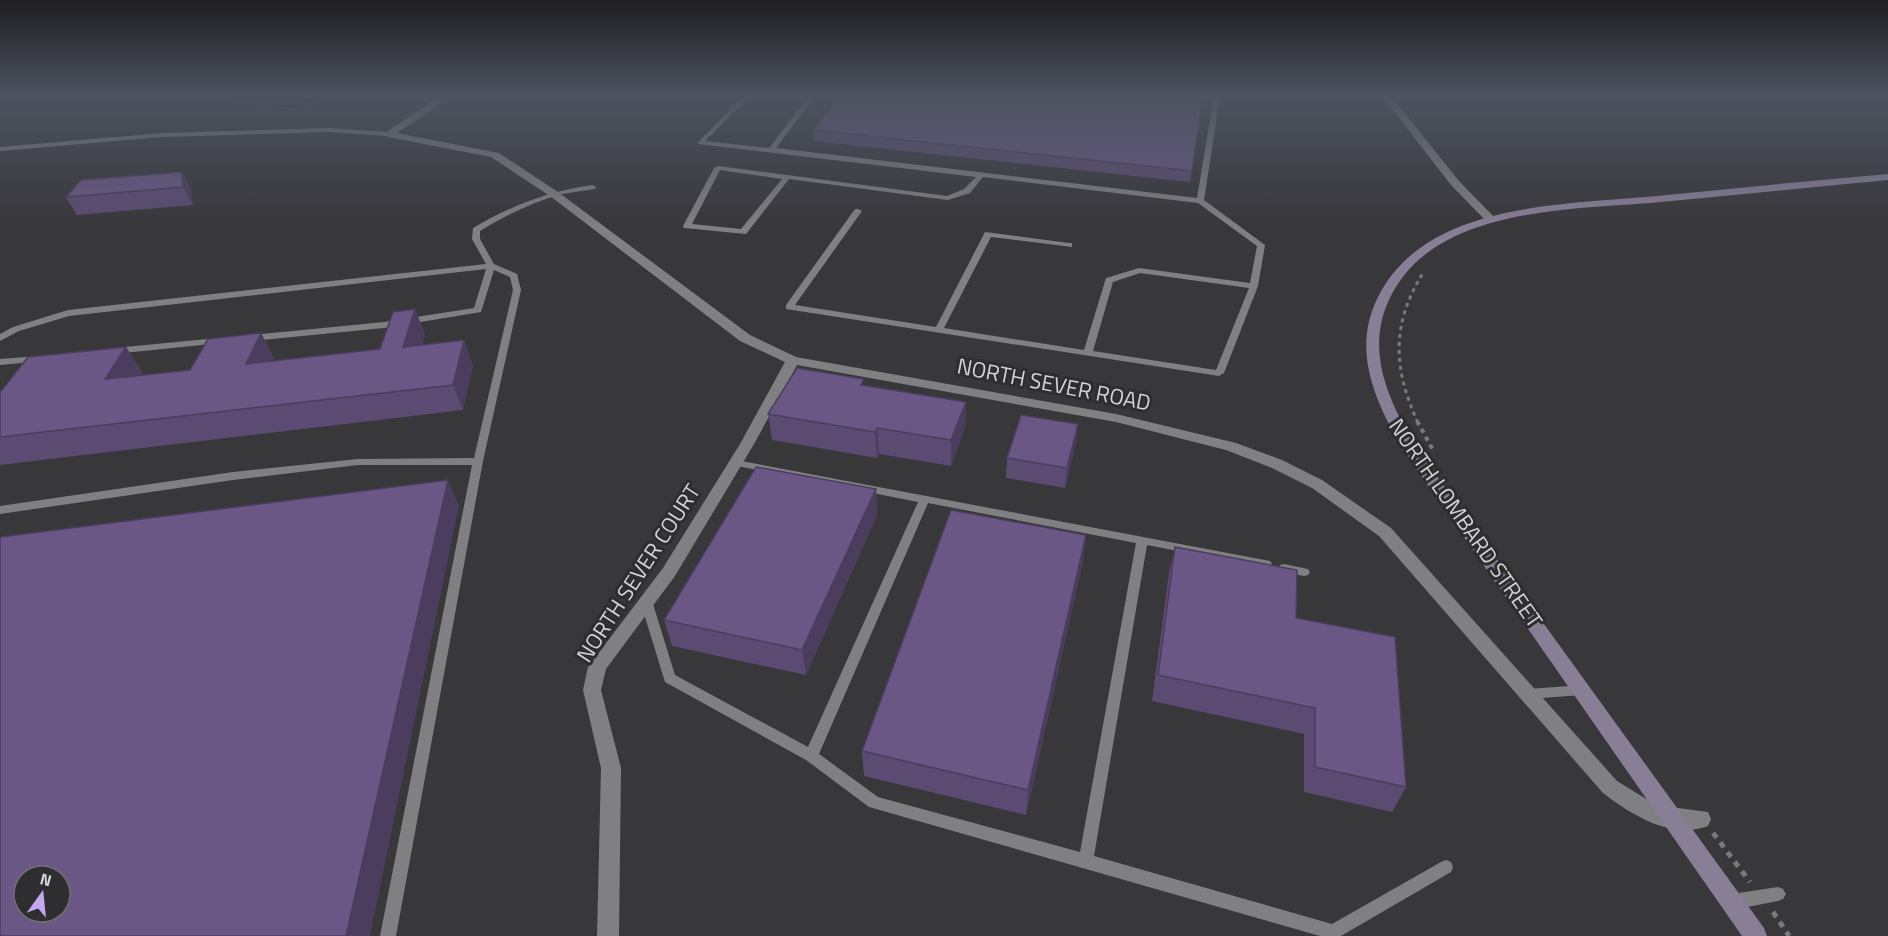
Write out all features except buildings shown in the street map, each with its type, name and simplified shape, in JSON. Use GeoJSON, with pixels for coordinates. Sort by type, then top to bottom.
{"type":"FeatureCollection","features":[{"type":"Feature","properties":{"kind":"main road","name":"NORTH LOMBARD STREET"},"geometry":{"type":"LineString","coordinates":[[1756,936],[1409,448],[1383,400],[1373,362],[1371,337],[1377,310],[1400,270],[1409,260],[1432,243],[1491,220],[1542,210],[1888,177]]}},
{"type":"Feature","properties":{"kind":"street","name":"NORTH SEVER ROAD"},"geometry":{"type":"LineString","coordinates":[[420,140],[495,155],[554,194],[745,338],[792,360],[1116,418],[1231,446],[1277,464],[1332,493],[1385,532],[1611,787],[1631,803],[1649,812],[1676,821],[1701,819]]}},
{"type":"Feature","properties":{"kind":"street"},"geometry":{"type":"LineString","coordinates":[[1421,140],[1455,183],[1491,220]]}},
{"type":"Feature","properties":{"kind":"street","name":"NORTH SEVER COURT"},"geometry":{"type":"LineString","coordinates":[[608,936],[611,768],[592,690],[597,667],[647,604],[736,463],[785,377],[792,360]]}},
{"type":"Feature","properties":{"kind":"lane"},"geometry":{"type":"LineString","coordinates":[[0,149],[108,140]]}},
{"type":"Feature","properties":{"kind":"lane"},"geometry":{"type":"LineString","coordinates":[[703,140],[700,143],[1200,201],[1261,245],[1254,285],[1220,373],[789,306],[858,211]]}},
{"type":"Feature","properties":{"kind":"lane"},"geometry":{"type":"LineString","coordinates":[[771,150],[779,140]]}},
{"type":"Feature","properties":{"kind":"lane"},"geometry":{"type":"LineString","coordinates":[[1200,201],[1210,140]]}},
{"type":"Feature","properties":{"kind":"lane"},"geometry":{"type":"LineString","coordinates":[[787,177],[743,232],[687,226],[718,168],[787,177],[948,198],[967,191],[981,175]]}},
{"type":"Feature","properties":{"kind":"lane"},"geometry":{"type":"LineString","coordinates":[[244,339],[384,325],[478,310],[491,266],[476,239],[476,230],[510,212],[554,194],[592,187]]}},
{"type":"Feature","properties":{"kind":"lane"},"geometry":{"type":"LineString","coordinates":[[939,330],[988,234],[1069,245]]}},
{"type":"Feature","properties":{"kind":"lane"},"geometry":{"type":"LineString","coordinates":[[0,338],[16,329],[68,313],[491,266],[514,276],[517,290],[478,461],[388,936]]}},
{"type":"Feature","properties":{"kind":"lane"},"geometry":{"type":"LineString","coordinates":[[1088,352],[1109,280],[1139,270],[1254,285]]}},
{"type":"Feature","properties":{"kind":"lane"},"geometry":{"type":"LineString","coordinates":[[105,352],[233,340]]}},
{"type":"Feature","properties":{"kind":"lane"},"geometry":{"type":"LineString","coordinates":[[0,362],[46,358]]}},
{"type":"Feature","properties":{"kind":"lane"},"geometry":{"type":"LineString","coordinates":[[0,510],[233,476],[358,462],[478,461]]}},
{"type":"Feature","properties":{"kind":"lane"},"geometry":{"type":"LineString","coordinates":[[736,463],[1304,572]]}},
{"type":"Feature","properties":{"kind":"lane"},"geometry":{"type":"LineString","coordinates":[[810,756],[925,499]]}},
{"type":"Feature","properties":{"kind":"lane"},"geometry":{"type":"LineString","coordinates":[[1086,861],[1142,540]]}},
{"type":"Feature","properties":{"kind":"lane"},"geometry":{"type":"LineString","coordinates":[[647,604],[670,678],[810,756],[874,802],[1333,932],[1446,867]]}},
{"type":"Feature","properties":{"kind":"lane"},"geometry":{"type":"LineString","coordinates":[[1529,694],[1582,690]]}},
{"type":"Feature","properties":{"kind":"lane"},"geometry":{"type":"LineString","coordinates":[[1732,902],[1778,894]]}},
{"type":"Feature","properties":{"kind":"path","name":"NORTH LOMBARD STREET"},"geometry":{"type":"LineString","coordinates":[[1430,267],[1414,285],[1407,299],[1400,318],[1398,350],[1410,405],[1438,457]]}},
{"type":"Feature","properties":{"kind":"path"},"geometry":{"type":"LineString","coordinates":[[1701,819],[1789,936]]}}]}
